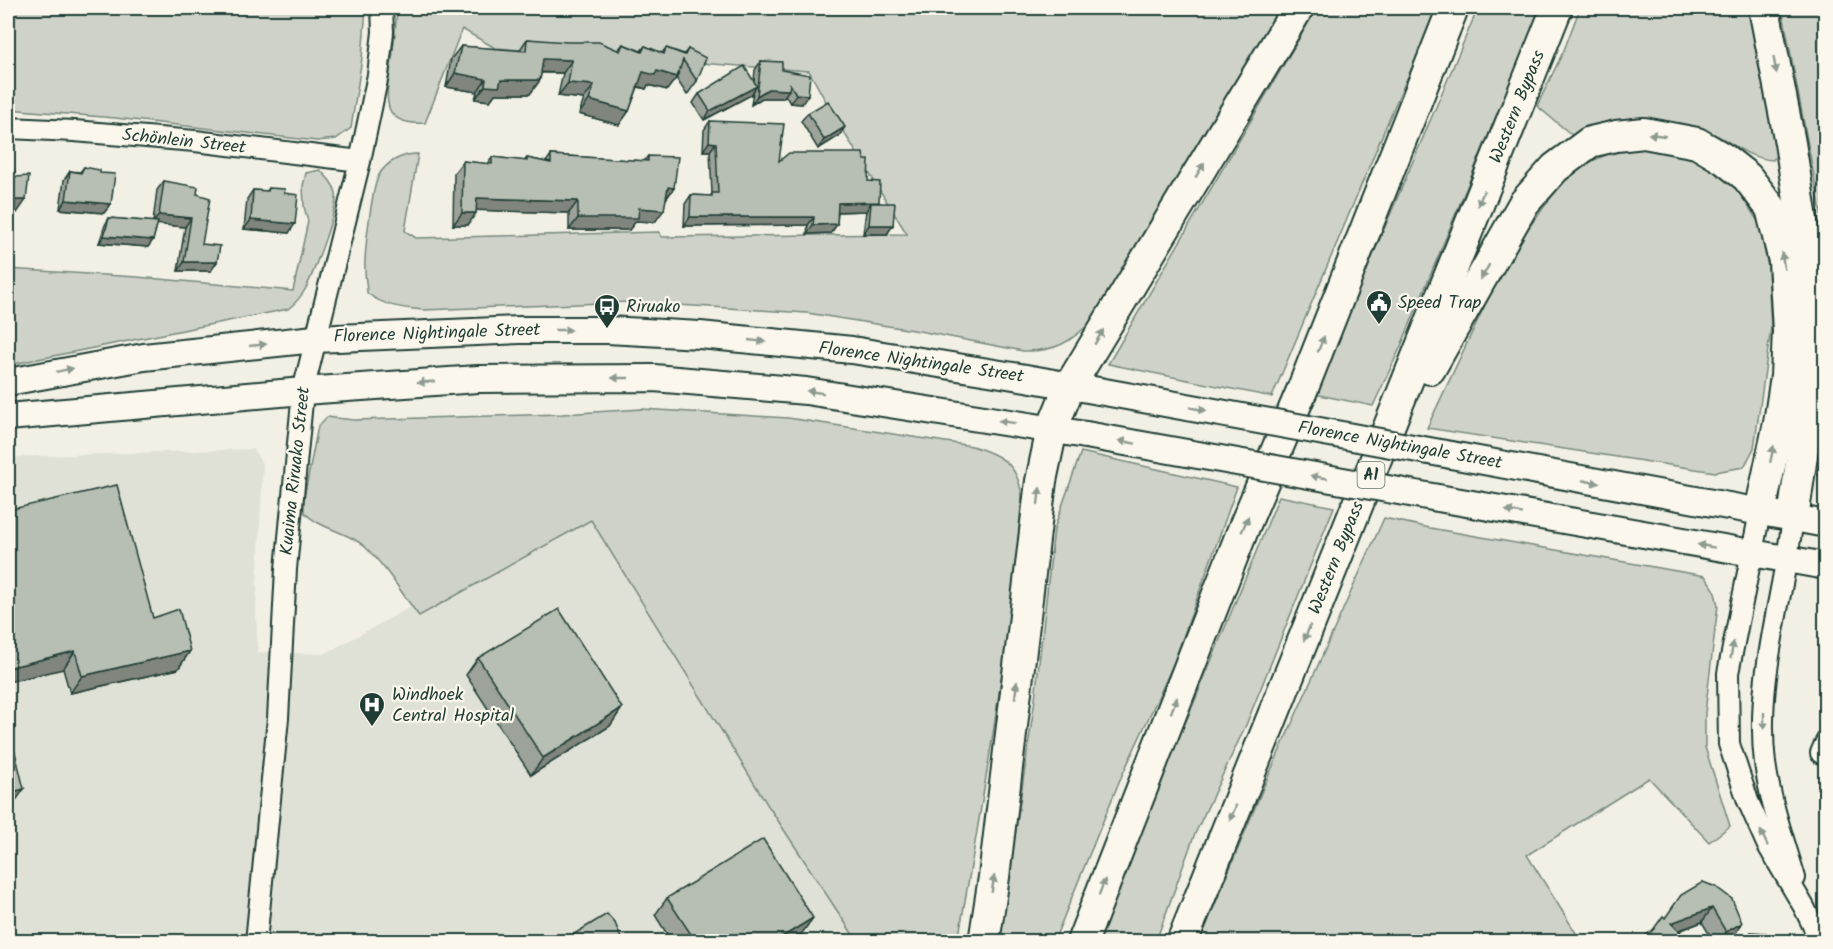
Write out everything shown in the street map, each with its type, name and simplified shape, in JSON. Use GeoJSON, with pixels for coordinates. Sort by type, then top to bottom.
{"type":"FeatureCollection","features":[{"type":"Feature","properties":{"kind":"highway"},"geometry":{"type":"LineString","coordinates":[[984,942],[994,877],[1041,481],[1052,429],[1069,387],[1298,8]]}},
{"type":"Feature","properties":{"kind":"highway"},"geometry":{"type":"LineString","coordinates":[[1082,942],[1244,527],[1303,387],[1453,8]]}},
{"type":"Feature","properties":{"kind":"highway","name":"Western Bypass"},"geometry":{"type":"LineString","coordinates":[[1182,942],[1557,8]]}},
{"type":"Feature","properties":{"kind":"highway"},"geometry":{"type":"LineString","coordinates":[[1764,8],[1790,143],[1812,298],[1811,393],[1793,518]]}},
{"type":"Feature","properties":{"kind":"highway"},"geometry":{"type":"LineString","coordinates":[[1374,468],[1524,204],[1555,168],[1590,142],[1616,136],[1644,134],[1697,143],[1724,159],[1747,177],[1771,208],[1784,261],[1788,331],[1786,376],[1779,423],[1760,512]]}},
{"type":"Feature","properties":{"kind":"main road","name":"Florence Nightingale Street"},"geometry":{"type":"LineString","coordinates":[[8,382],[144,357],[315,339],[520,330],[607,330],[700,335],[852,350],[1014,376],[1826,524]]}},
{"type":"Feature","properties":{"kind":"main road"},"geometry":{"type":"LineString","coordinates":[[8,417],[303,391],[478,379],[654,378],[806,391],[1052,429],[1826,566]]}},
{"type":"Feature","properties":{"kind":"street","name":"Kuaima Riruako Street"},"geometry":{"type":"LineString","coordinates":[[256,942],[278,718],[286,570],[303,391],[360,161],[378,75],[383,32],[382,8]]}},
{"type":"Feature","properties":{"kind":"street","name":"Schönlein Street"},"geometry":{"type":"LineString","coordinates":[[8,129],[74,131],[195,141],[360,161]]}},
{"type":"Feature","properties":{"kind":"street"},"geometry":{"type":"LineString","coordinates":[[1760,512],[1728,673],[1729,744],[1748,801],[1767,844],[1804,907],[1821,942]]}},
{"type":"Feature","properties":{"kind":"street"},"geometry":{"type":"LineString","coordinates":[[1793,518],[1788,560],[1764,694],[1765,762],[1776,813],[1804,907]]}},
{"type":"Feature","properties":{"kind":"shaded area"},"geometry":{"type":"Polygon","coordinates":[[[8,8],[366,8],[362,58],[351,128],[336,139],[317,141],[115,118],[8,109],[8,8]]]}},
{"type":"Feature","properties":{"kind":"shaded area"},"geometry":{"type":"Polygon","coordinates":[[[397,8],[1283,8],[1094,319],[1078,334],[1062,344],[1045,350],[1023,351],[807,313],[629,302],[424,310],[394,306],[374,298],[367,293],[365,262],[376,182],[382,170],[391,162],[412,154],[418,154],[405,231],[416,238],[659,232],[662,237],[907,234],[835,118],[809,71],[495,48],[462,29],[425,123],[409,123],[398,119],[388,105],[388,84],[397,8]]]}},
{"type":"Feature","properties":{"kind":"shaded area"},"geometry":{"type":"Polygon","coordinates":[[[1317,8],[1439,8],[1395,105],[1272,397],[1108,364],[1317,8]]]}},
{"type":"Feature","properties":{"kind":"shaded area"},"geometry":{"type":"Polygon","coordinates":[[[1478,8],[1541,8],[1401,346],[1373,406],[1314,394],[1478,8]]]}},
{"type":"Feature","properties":{"kind":"shaded area"},"geometry":{"type":"Polygon","coordinates":[[[1580,8],[1755,8],[1777,154],[1773,160],[1748,154],[1714,134],[1679,123],[1644,120],[1626,122],[1573,136],[1537,106],[1564,50],[1580,8]]]}},
{"type":"Feature","properties":{"kind":"shaded area"},"geometry":{"type":"Polygon","coordinates":[[[1782,8],[1825,8],[1825,241],[1824,229],[1782,8]]]}},
{"type":"Feature","properties":{"kind":"shaded area"},"geometry":{"type":"Polygon","coordinates":[[[1638,147],[1668,149],[1707,163],[1734,184],[1759,223],[1768,267],[1771,328],[1754,448],[1744,467],[1715,472],[1427,428],[1508,256],[1549,200],[1576,168],[1608,154],[1638,147]]]}},
{"type":"Feature","properties":{"kind":"shaded area"},"geometry":{"type":"Polygon","coordinates":[[[320,170],[335,190],[334,211],[306,288],[288,309],[8,365],[8,269],[137,277],[293,291],[308,221],[304,207],[303,186],[306,173],[320,170]]]}},
{"type":"Feature","properties":{"kind":"shaded area"},"geometry":{"type":"Polygon","coordinates":[[[1825,393],[1825,484],[1818,475],[1814,459],[1825,393]]]}},
{"type":"Feature","properties":{"kind":"shaded area"},"geometry":{"type":"Polygon","coordinates":[[[642,409],[788,418],[972,446],[999,457],[1012,468],[1020,484],[1022,495],[1011,607],[987,774],[958,941],[857,941],[767,804],[591,520],[419,616],[387,571],[364,546],[317,522],[304,512],[304,498],[318,426],[327,417],[354,420],[562,414],[642,409]]]}},
{"type":"Feature","properties":{"kind":"shaded area","name":"Windhoek Central Hospital"},"geometry":{"type":"Polygon","coordinates":[[[253,449],[263,465],[256,611],[258,652],[324,654],[596,506],[914,941],[8,941],[8,457],[253,449]]]}},
{"type":"Feature","properties":{"kind":"shaded area"},"geometry":{"type":"Polygon","coordinates":[[[1081,452],[1237,487],[1173,665],[1119,782],[1054,941],[996,942],[1014,843],[1035,699],[1054,529],[1081,452]]]}},
{"type":"Feature","properties":{"kind":"shaded area"},"geometry":{"type":"Polygon","coordinates":[[[1279,496],[1334,507],[1246,725],[1194,836],[1156,941],[1093,942],[1132,839],[1191,710],[1279,496]]]}},
{"type":"Feature","properties":{"kind":"shaded area"},"geometry":{"type":"Polygon","coordinates":[[[1384,518],[1705,576],[1714,589],[1718,605],[1705,713],[1705,747],[1730,826],[1709,842],[1649,778],[1527,855],[1581,941],[1200,941],[1263,788],[1384,518]]]}},
{"type":"Feature","properties":{"kind":"building"},"geometry":{"type":"Polygon","coordinates":[[[527,39],[599,42],[620,51],[623,44],[642,52],[645,46],[664,54],[666,48],[685,55],[688,49],[706,58],[697,81],[683,60],[677,77],[657,71],[655,75],[643,72],[629,111],[589,100],[594,85],[568,83],[572,60],[543,59],[540,80],[501,80],[499,87],[485,86],[486,79],[455,73],[461,46],[526,51],[527,39]]]}},
{"type":"Feature","properties":{"kind":"building"},"geometry":{"type":"Polygon","coordinates":[[[761,61],[782,62],[782,70],[810,75],[808,95],[796,94],[790,84],[789,90],[768,89],[757,96],[761,61]]]}},
{"type":"Feature","properties":{"kind":"building"},"geometry":{"type":"Polygon","coordinates":[[[744,66],[757,86],[710,111],[699,94],[744,66]]]}},
{"type":"Feature","properties":{"kind":"building"},"geometry":{"type":"Polygon","coordinates":[[[828,101],[845,127],[824,140],[808,113],[828,101]]]}},
{"type":"Feature","properties":{"kind":"building"},"geometry":{"type":"Polygon","coordinates":[[[710,121],[784,124],[779,161],[789,153],[863,153],[864,160],[869,160],[868,181],[880,182],[879,202],[838,203],[837,224],[813,225],[814,217],[690,217],[691,195],[712,196],[712,193],[718,193],[716,143],[709,142],[710,121]]]}},
{"type":"Feature","properties":{"kind":"building"},"geometry":{"type":"Polygon","coordinates":[[[551,155],[648,161],[648,156],[678,157],[674,188],[668,187],[664,210],[639,208],[638,218],[578,218],[578,201],[477,198],[476,213],[462,213],[463,161],[492,164],[492,157],[527,161],[527,158],[551,163],[551,155]]]}},
{"type":"Feature","properties":{"kind":"building"},"geometry":{"type":"Polygon","coordinates":[[[8,167],[14,167],[15,177],[29,176],[26,200],[8,200],[8,167]]]}},
{"type":"Feature","properties":{"kind":"building"},"geometry":{"type":"Polygon","coordinates":[[[84,167],[100,170],[100,173],[115,174],[111,204],[66,200],[70,171],[81,173],[84,167]]]}},
{"type":"Feature","properties":{"kind":"building"},"geometry":{"type":"Polygon","coordinates":[[[164,181],[198,187],[197,194],[210,198],[202,244],[220,246],[217,262],[184,262],[191,218],[159,215],[164,181]]]}},
{"type":"Feature","properties":{"kind":"building"},"geometry":{"type":"Polygon","coordinates":[[[269,188],[285,189],[284,193],[298,195],[295,224],[251,220],[253,190],[268,191],[269,188]]]}},
{"type":"Feature","properties":{"kind":"building"},"geometry":{"type":"Polygon","coordinates":[[[871,203],[895,203],[893,225],[869,225],[871,203]]]}},
{"type":"Feature","properties":{"kind":"building"},"geometry":{"type":"Polygon","coordinates":[[[109,218],[158,222],[153,240],[104,236],[109,218]]]}},
{"type":"Feature","properties":{"kind":"building"},"geometry":{"type":"Polygon","coordinates":[[[117,485],[153,618],[179,609],[190,651],[82,676],[75,651],[8,668],[8,510],[117,485]]]}},
{"type":"Feature","properties":{"kind":"building"},"geometry":{"type":"Polygon","coordinates":[[[559,609],[622,708],[543,758],[478,658],[559,609]]]}},
{"type":"Feature","properties":{"kind":"building"},"geometry":{"type":"Polygon","coordinates":[[[15,752],[24,789],[8,793],[8,754],[15,752]]]}},
{"type":"Feature","properties":{"kind":"building"},"geometry":{"type":"Polygon","coordinates":[[[763,839],[813,918],[774,942],[696,942],[667,898],[763,839]]]}},
{"type":"Feature","properties":{"kind":"building"},"geometry":{"type":"Polygon","coordinates":[[[1703,882],[1716,887],[1732,899],[1742,923],[1726,932],[1712,908],[1671,923],[1690,942],[1644,942],[1641,939],[1653,930],[1663,916],[1665,918],[1681,895],[1703,882]]]}},
{"type":"Feature","properties":{"kind":"building"},"geometry":{"type":"Polygon","coordinates":[[[607,914],[615,923],[621,938],[614,942],[561,942],[607,914]]]}},
{"type":"Feature","properties":{"kind":"building"},"geometry":{"type":"Polygon","coordinates":[[[1751,932],[1766,933],[1766,942],[1750,942],[1751,932]]]}},
{"type":"Feature","properties":{"kind":"place","name":"Speed Trap"},"geometry":{"type":"Point","coordinates":[1379,326]}},
{"type":"Feature","properties":{"kind":"place","name":"Riruako"},"geometry":{"type":"Point","coordinates":[607,330]}},
{"type":"Feature","properties":{"kind":"place","name":"Windhoek Central Hospital"},"geometry":{"type":"Point","coordinates":[372,728]}}]}
